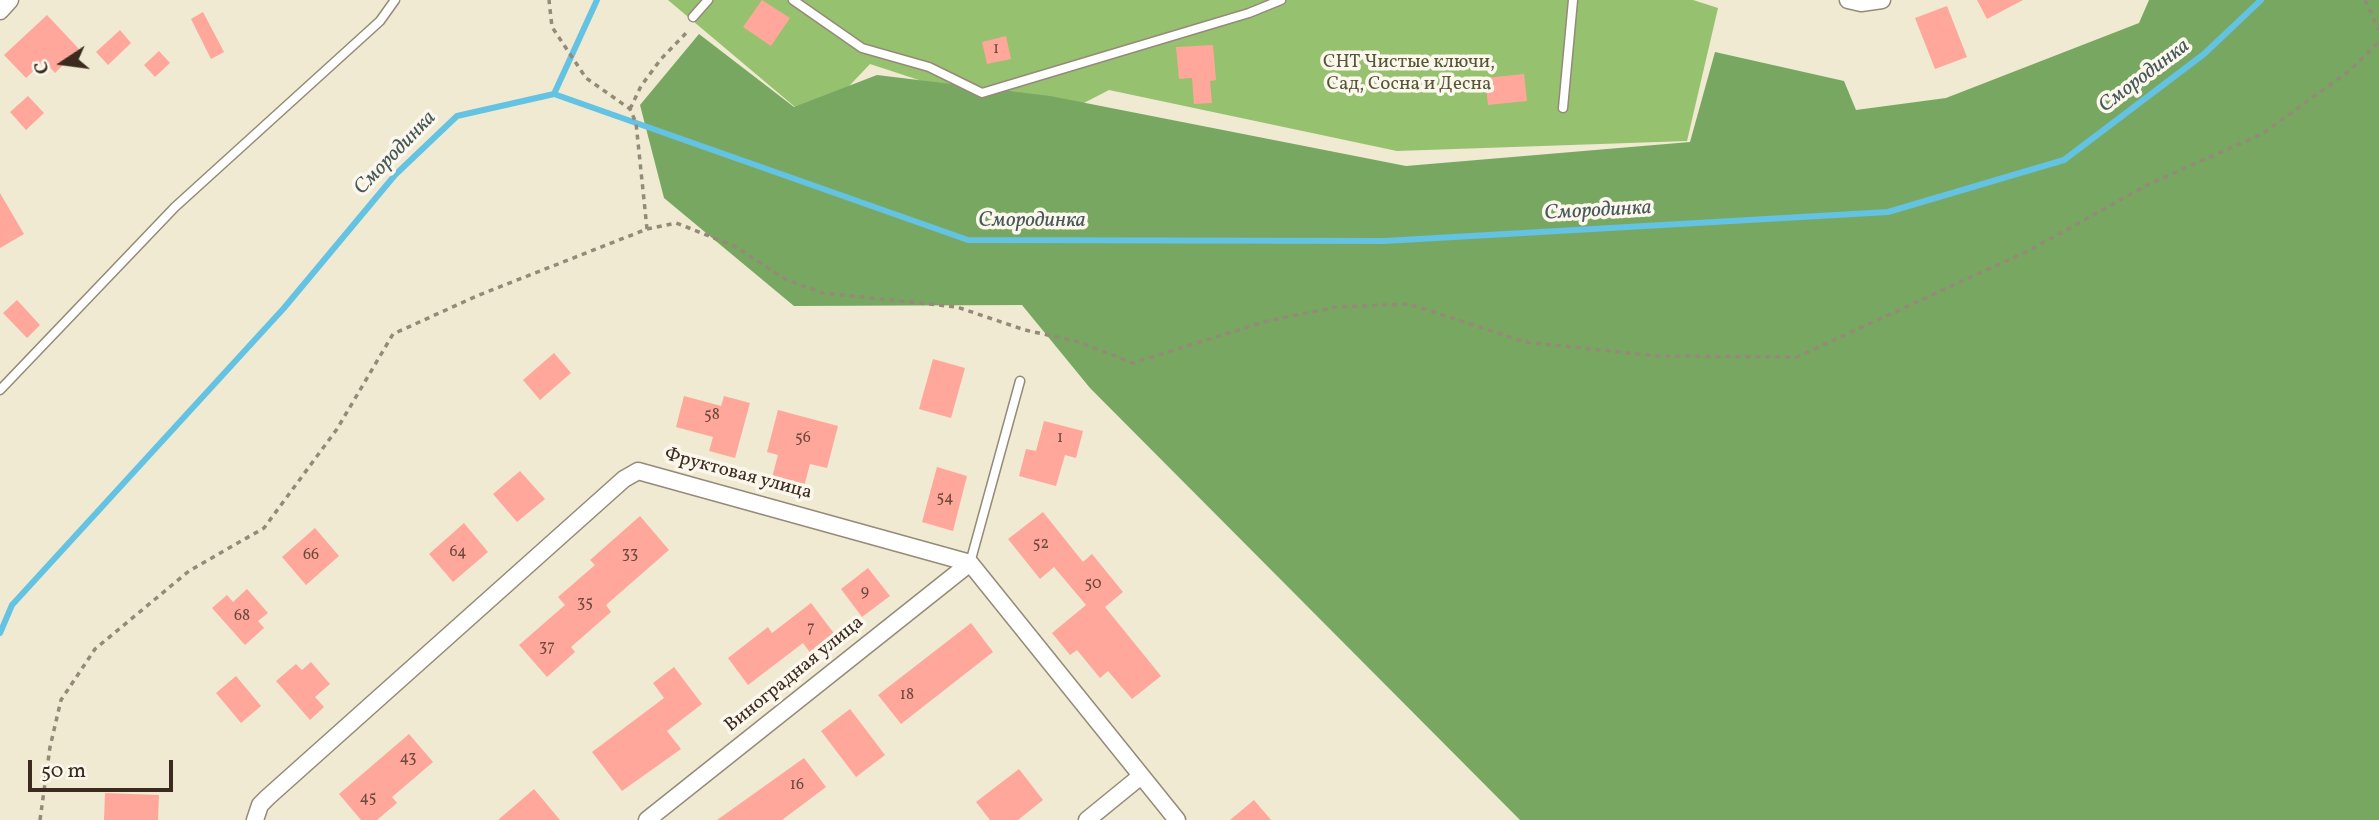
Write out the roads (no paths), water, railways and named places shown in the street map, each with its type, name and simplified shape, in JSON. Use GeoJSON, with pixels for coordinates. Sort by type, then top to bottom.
{"type":"FeatureCollection","features":[{"type":"Feature","properties":{"kind":"street"},"geometry":{"type":"LineString","coordinates":[[0,11],[10,0]]}},
{"type":"Feature","properties":{"kind":"street"},"geometry":{"type":"LineString","coordinates":[[1848,0],[1882,0]]}},
{"type":"Feature","properties":{"kind":"street","name":"Фруктовая улица"},"geometry":{"type":"LineString","coordinates":[[254,820],[260,804],[624,479],[638,471],[970,563]]}},
{"type":"Feature","properties":{"kind":"street"},"geometry":{"type":"LineString","coordinates":[[970,563],[1177,820]]}},
{"type":"Feature","properties":{"kind":"street","name":"Виноградная улица"},"geometry":{"type":"LineString","coordinates":[[647,820],[970,563]]}},
{"type":"Feature","properties":{"kind":"street"},"geometry":{"type":"LineString","coordinates":[[1087,820],[1142,776]]}},
{"type":"Feature","properties":{"kind":"lane"},"geometry":{"type":"LineString","coordinates":[[0,390],[175,207],[380,21],[395,0]]}},
{"type":"Feature","properties":{"kind":"lane"},"geometry":{"type":"LineString","coordinates":[[693,17],[708,0]]}},
{"type":"Feature","properties":{"kind":"lane"},"geometry":{"type":"LineString","coordinates":[[793,0],[862,48],[929,67],[982,93],[1249,13],[1281,0]]}},
{"type":"Feature","properties":{"kind":"lane"},"geometry":{"type":"LineString","coordinates":[[1563,108],[1573,0]]}},
{"type":"Feature","properties":{"kind":"lane"},"geometry":{"type":"LineString","coordinates":[[970,563],[1020,381]]}},
{"type":"Feature","properties":{"kind":"waterway"},"geometry":{"type":"LineString","coordinates":[[554,94],[597,0]]}},
{"type":"Feature","properties":{"kind":"waterway","name":"Смородинка"},"geometry":{"type":"LineString","coordinates":[[0,633],[12,605],[284,308],[395,175],[457,116],[554,94],[968,240],[1384,241],[1888,212],[2064,160],[2204,54],[2261,0]]}},
{"type":"Feature","properties":{"kind":"park label","name":"СНТ Чистые ключи, Сад, Сосна и Десна"},"geometry":{"type":"Point","coordinates":[1409,75]}}]}
